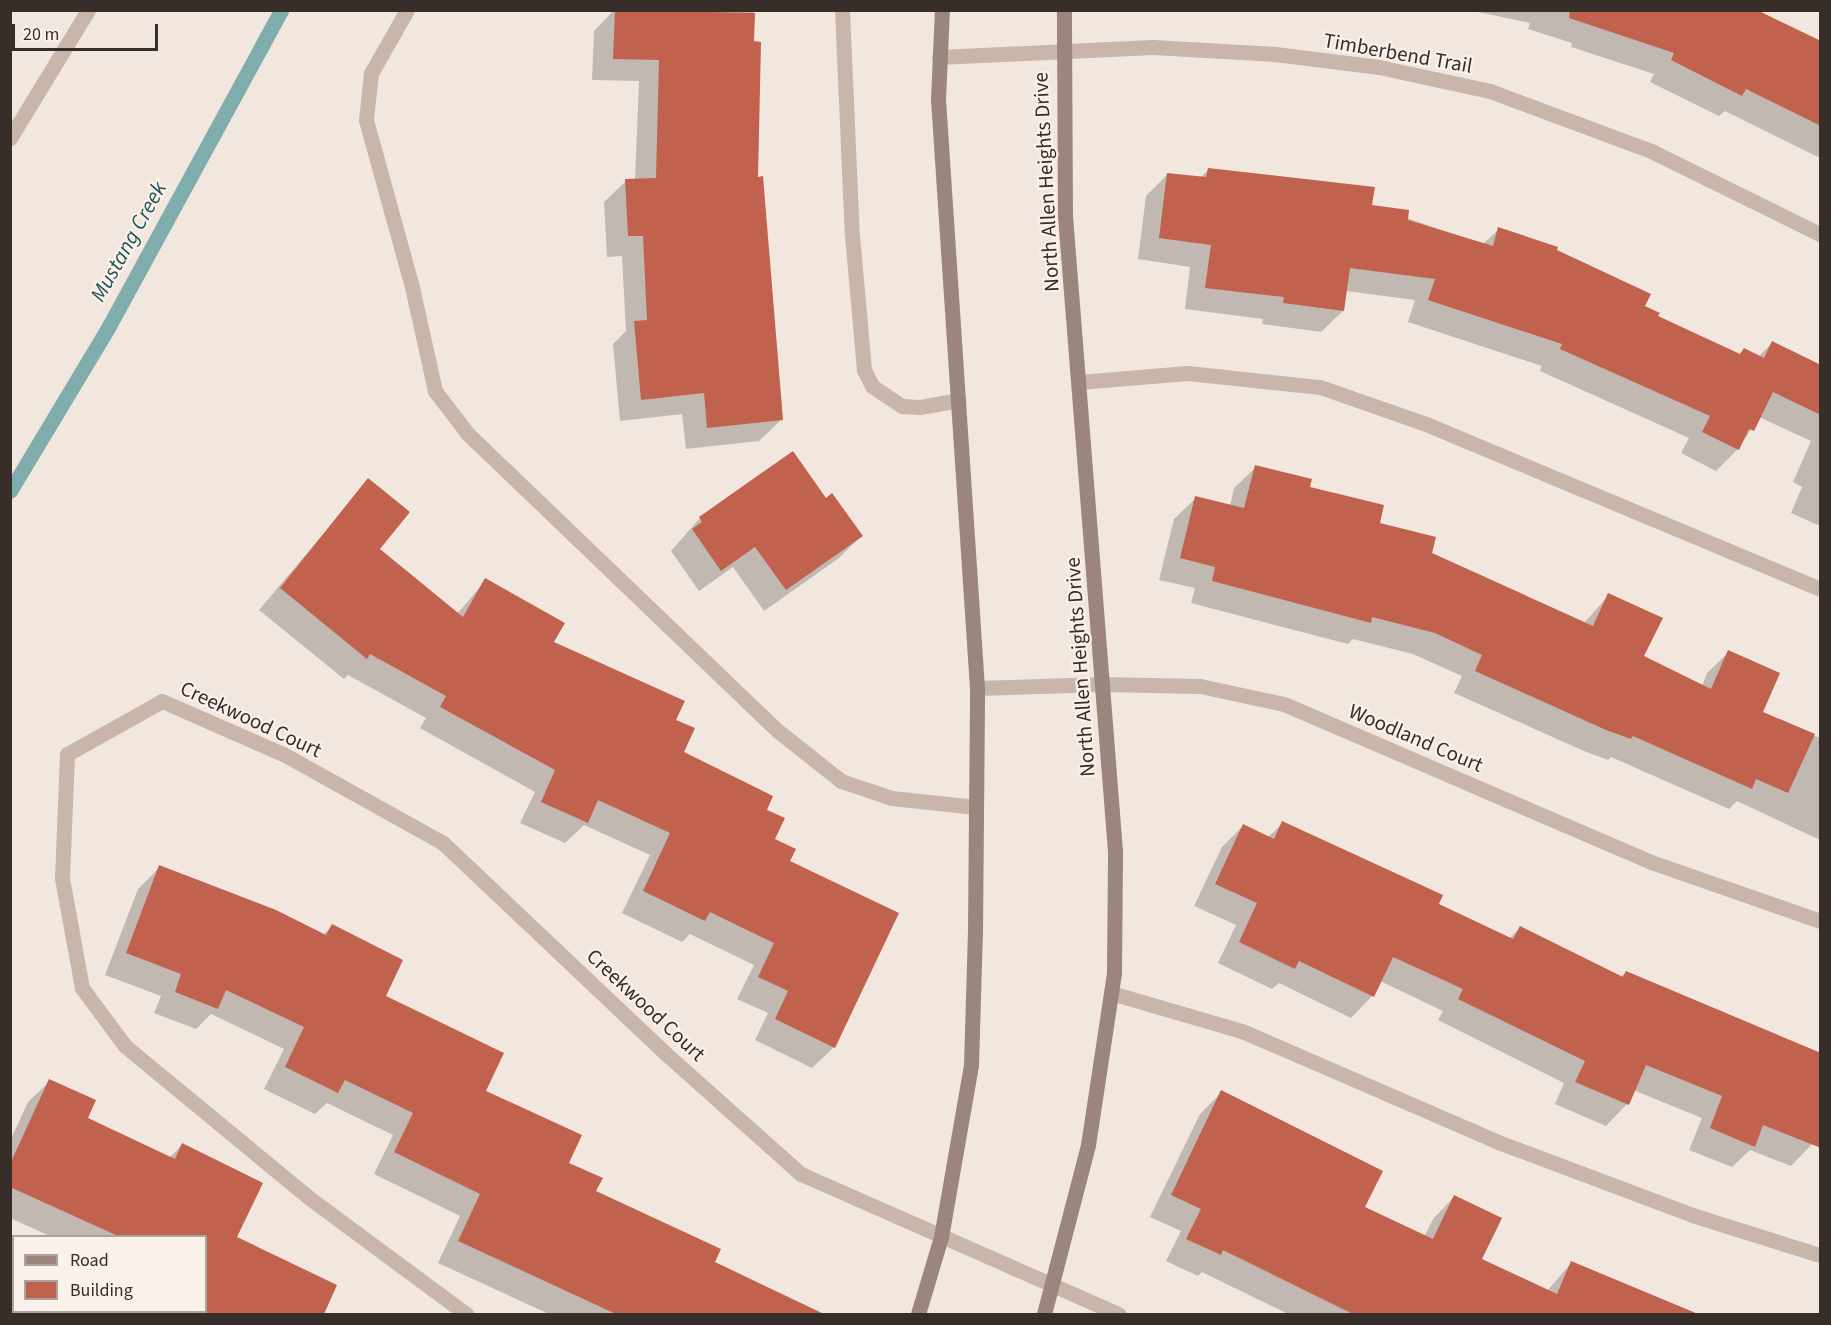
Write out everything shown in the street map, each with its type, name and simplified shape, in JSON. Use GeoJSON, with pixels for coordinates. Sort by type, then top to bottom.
{"type":"FeatureCollection","features":[{"type":"Feature","properties":{"kind":"main road"},"geometry":{"type":"LineString","coordinates":[[918,1314],[941,1237],[971,1065],[976,807],[976,688],[938,100],[942,10]]}},
{"type":"Feature","properties":{"kind":"main road","name":"North Allen Heights Drive"},"geometry":{"type":"LineString","coordinates":[[1044,1314],[1054,1285],[1088,1145],[1112,993],[1115,851],[1080,382],[1065,215],[1062,52],[1064,10]]}},
{"type":"Feature","properties":{"kind":"street"},"geometry":{"type":"LineString","coordinates":[[10,138],[88,10]]}},
{"type":"Feature","properties":{"kind":"street"},"geometry":{"type":"LineString","coordinates":[[407,10],[371,73],[366,120],[412,287],[435,391],[477,442],[778,731],[841,781],[892,798],[976,807]]}},
{"type":"Feature","properties":{"kind":"street"},"geometry":{"type":"LineString","coordinates":[[842,10],[852,235],[864,370],[872,386],[902,405],[920,407],[958,400]]}},
{"type":"Feature","properties":{"kind":"street","name":"Timberbend Trail"},"geometry":{"type":"LineString","coordinates":[[939,57],[1153,47],[1275,54],[1379,67],[1491,91],[1651,151],[1821,234]]}},
{"type":"Feature","properties":{"kind":"street"},"geometry":{"type":"LineString","coordinates":[[1080,382],[1188,373],[1320,387],[1426,424],[1821,589]]}},
{"type":"Feature","properties":{"kind":"street","name":"Woodland Court"},"geometry":{"type":"LineString","coordinates":[[976,688],[1103,684],[1200,686],[1284,704],[1651,862],[1821,921]]}},
{"type":"Feature","properties":{"kind":"street","name":"Creekwood Court"},"geometry":{"type":"LineString","coordinates":[[466,1314],[308,1197],[125,1046],[82,988],[62,878],[67,754],[162,700],[285,755],[443,843],[665,1053],[801,1174],[1118,1314]]}},
{"type":"Feature","properties":{"kind":"street"},"geometry":{"type":"LineString","coordinates":[[1112,993],[1242,1031],[1498,1142],[1692,1215],[1821,1255]]}},
{"type":"Feature","properties":{"kind":"building"},"geometry":{"type":"Polygon","coordinates":[[[615,10],[755,13],[754,41],[761,42],[758,177],[763,176],[783,420],[707,428],[704,393],[641,400],[634,321],[647,320],[643,236],[628,236],[625,179],[656,178],[659,60],[613,59],[615,10]]]}},
{"type":"Feature","properties":{"kind":"building"},"geometry":{"type":"Polygon","coordinates":[[[1570,10],[1757,10],[1821,41],[1821,126],[1746,89],[1742,96],[1671,60],[1674,53],[1569,18],[1570,10]]]}},
{"type":"Feature","properties":{"kind":"building"},"geometry":{"type":"Polygon","coordinates":[[[1208,168],[1375,187],[1372,205],[1409,210],[1408,220],[1493,246],[1498,227],[1558,247],[1557,250],[1651,294],[1645,306],[1660,313],[1658,316],[1740,354],[1744,348],[1764,358],[1772,341],[1821,365],[1821,415],[1773,392],[1754,431],[1749,429],[1739,450],[1702,432],[1710,416],[1560,349],[1562,344],[1428,300],[1435,279],[1350,268],[1344,311],[1283,303],[1284,297],[1205,288],[1211,245],[1159,238],[1167,173],[1206,177],[1208,168]]]}},
{"type":"Feature","properties":{"kind":"building"},"geometry":{"type":"Polygon","coordinates":[[[793,451],[826,498],[832,493],[863,536],[786,590],[755,547],[721,571],[692,529],[702,522],[699,517],[793,451]]]}},
{"type":"Feature","properties":{"kind":"building"},"geometry":{"type":"Polygon","coordinates":[[[1255,465],[1312,479],[1310,487],[1384,505],[1380,523],[1436,537],[1432,553],[1593,626],[1608,593],[1663,618],[1644,656],[1711,689],[1728,650],[1780,673],[1763,712],[1815,734],[1788,793],[1756,779],[1752,789],[1633,736],[1631,739],[1606,730],[1475,671],[1482,655],[1435,633],[1372,617],[1371,623],[1212,581],[1215,567],[1180,558],[1195,496],[1244,508],[1255,465]]]}},
{"type":"Feature","properties":{"kind":"building"},"geometry":{"type":"Polygon","coordinates":[[[368,478],[410,512],[380,549],[463,617],[485,578],[565,623],[554,642],[685,701],[676,720],[695,728],[684,752],[773,796],[767,810],[785,818],[775,839],[796,849],[790,861],[899,913],[835,1048],[775,1019],[788,991],[758,977],[774,943],[710,912],[705,921],[643,891],[670,833],[598,800],[588,823],[541,802],[555,770],[440,707],[446,696],[370,654],[367,659],[280,588],[368,478]]]}},
{"type":"Feature","properties":{"kind":"building"},"geometry":{"type":"Polygon","coordinates":[[[1282,821],[1443,895],[1439,904],[1513,939],[1520,926],[1623,977],[1626,971],[1821,1053],[1821,1148],[1763,1125],[1755,1147],[1710,1128],[1722,1096],[1646,1065],[1629,1105],[1575,1082],[1585,1061],[1458,999],[1463,989],[1393,957],[1374,997],[1299,961],[1295,969],[1239,942],[1257,903],[1215,884],[1243,824],[1274,839],[1282,821]]]}},
{"type":"Feature","properties":{"kind":"building"},"geometry":{"type":"Polygon","coordinates":[[[159,865],[276,910],[326,935],[332,924],[403,960],[386,996],[504,1053],[486,1091],[582,1135],[569,1163],[603,1178],[596,1191],[721,1249],[715,1262],[824,1314],[616,1314],[458,1241],[480,1194],[394,1152],[413,1113],[345,1080],[338,1093],[285,1067],[304,1027],[226,990],[218,1009],[175,992],[181,974],[126,953],[159,865]]]}},
{"type":"Feature","properties":{"kind":"building"},"geometry":{"type":"Polygon","coordinates":[[[49,1079],[96,1100],[88,1118],[175,1159],[182,1143],[263,1183],[237,1237],[337,1285],[324,1314],[206,1314],[207,1235],[116,1235],[10,1187],[10,1164],[49,1079]]]}},
{"type":"Feature","properties":{"kind":"building"},"geometry":{"type":"Polygon","coordinates":[[[1221,1090],[1383,1171],[1365,1207],[1433,1239],[1454,1195],[1502,1218],[1482,1259],[1557,1294],[1571,1261],[1698,1314],[1353,1314],[1223,1250],[1221,1255],[1186,1239],[1201,1209],[1171,1195],[1221,1090]]]}},
{"type":"Feature","properties":{"kind":"waterway","name":"Mustang Creek"},"geometry":{"type":"LineString","coordinates":[[10,491],[109,326],[281,10]]}}]}
